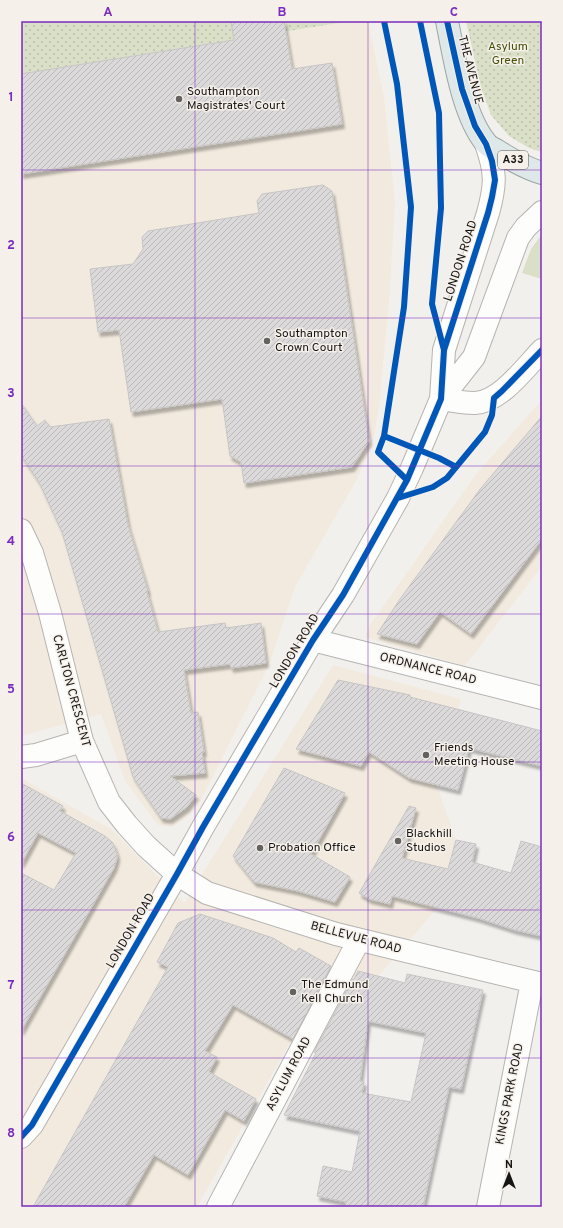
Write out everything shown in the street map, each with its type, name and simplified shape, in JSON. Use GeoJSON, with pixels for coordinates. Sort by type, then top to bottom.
{"type":"FeatureCollection","features":[{"type":"Feature","properties":{"kind":"main road","name":"THE AVENUE"},"geometry":{"type":"LineString","coordinates":[[447,21],[462,89],[475,126],[486,144],[510,159],[542,173]]}},
{"type":"Feature","properties":{"kind":"street","name":"LONDON ROAD"},"geometry":{"type":"LineString","coordinates":[[441,399],[444,350],[492,197],[494,180],[493,167],[486,144]]}},
{"type":"Feature","properties":{"kind":"street","name":"LONDON ROAD"},"geometry":{"type":"LineString","coordinates":[[21,1136],[32,1125],[178,874],[203,827],[313,640],[343,595],[398,498],[441,399],[474,357],[518,238],[530,223],[542,212]]}},
{"type":"Feature","properties":{"kind":"street"},"geometry":{"type":"LineString","coordinates":[[441,399],[475,403],[494,398],[542,350]]}},
{"type":"Feature","properties":{"kind":"street","name":"CARLTON CRESCENT"},"geometry":{"type":"LineString","coordinates":[[21,530],[32,553],[50,613],[82,742],[109,802],[146,846],[178,874]]}},
{"type":"Feature","properties":{"kind":"street","name":"ORDNANCE ROAD"},"geometry":{"type":"LineString","coordinates":[[313,640],[542,698]]}},
{"type":"Feature","properties":{"kind":"street"},"geometry":{"type":"LineString","coordinates":[[21,756],[36,756],[82,742]]}},
{"type":"Feature","properties":{"kind":"street","name":"BELLEVUE ROAD"},"geometry":{"type":"LineString","coordinates":[[178,874],[207,893],[336,934],[537,983]]}},
{"type":"Feature","properties":{"kind":"street","name":"ASYLUM ROAD"},"geometry":{"type":"LineString","coordinates":[[218,1207],[359,940]]}},
{"type":"Feature","properties":{"kind":"street","name":"KINGS PARK ROAD"},"geometry":{"type":"LineString","coordinates":[[488,1207],[537,983]]}},
{"type":"Feature","properties":{"kind":"shaded area"},"geometry":{"type":"Polygon","coordinates":[[[351,21],[368,21],[384,97],[395,201],[390,290],[379,408],[372,446],[356,481],[295,587],[269,665],[199,804],[187,817],[172,827],[158,825],[125,781],[101,714],[21,736],[21,74],[351,21]]]}},
{"type":"Feature","properties":{"kind":"shaded area"},"geometry":{"type":"Polygon","coordinates":[[[542,400],[542,566],[465,666],[365,637],[368,628],[476,474],[542,400]]]}},
{"type":"Feature","properties":{"kind":"shaded area"},"geometry":{"type":"Polygon","coordinates":[[[333,665],[461,699],[437,786],[456,840],[438,907],[378,977],[368,1021],[362,1060],[318,1050],[291,1041],[197,1207],[21,1207],[21,778],[111,829],[184,903],[333,665]]]}},
{"type":"Feature","properties":{"kind":"green space"},"geometry":{"type":"Polygon","coordinates":[[[21,21],[351,21],[21,74],[21,21]]]}},
{"type":"Feature","properties":{"kind":"green space","name":"Asylum Green"},"geometry":{"type":"Polygon","coordinates":[[[466,21],[542,21],[542,152],[529,148],[509,136],[491,115],[481,87],[466,21]]]}},
{"type":"Feature","properties":{"kind":"green space"},"geometry":{"type":"Polygon","coordinates":[[[542,234],[542,279],[522,273],[531,249],[542,234]]]}},
{"type":"Feature","properties":{"kind":"building","name":"Southampton Magistrates' Court"},"geometry":{"type":"Polygon","coordinates":[[[231,21],[284,21],[292,69],[332,63],[342,124],[21,174],[21,74],[234,40],[231,21]]]}},
{"type":"Feature","properties":{"kind":"building","name":"Southampton Crown Court"},"geometry":{"type":"Polygon","coordinates":[[[323,185],[332,191],[369,441],[352,467],[244,483],[241,462],[230,456],[222,399],[131,412],[119,330],[98,332],[90,269],[133,264],[143,249],[142,237],[148,231],[259,213],[257,201],[262,194],[323,185]]]}},
{"type":"Feature","properties":{"kind":"building"},"geometry":{"type":"Polygon","coordinates":[[[21,403],[37,426],[45,420],[50,427],[109,419],[128,525],[148,591],[147,592],[158,632],[225,623],[226,628],[261,623],[266,663],[231,668],[230,664],[184,670],[191,713],[198,712],[204,752],[202,752],[205,773],[170,776],[196,795],[187,807],[170,819],[161,818],[133,777],[62,532],[39,482],[21,455],[21,403]]]}},
{"type":"Feature","properties":{"kind":"building"},"geometry":{"type":"Polygon","coordinates":[[[542,416],[542,539],[471,634],[440,612],[417,644],[377,634],[400,599],[481,488],[542,416]]]}},
{"type":"Feature","properties":{"kind":"building"},"geometry":{"type":"Polygon","coordinates":[[[338,680],[410,695],[410,697],[542,731],[542,766],[469,748],[458,790],[409,778],[369,752],[361,766],[296,749],[338,680]]]}},
{"type":"Feature","properties":{"kind":"building"},"geometry":{"type":"Polygon","coordinates":[[[284,768],[345,793],[311,854],[350,877],[335,902],[298,891],[254,882],[233,856],[284,768]]]}},
{"type":"Feature","properties":{"kind":"building"},"geometry":{"type":"Polygon","coordinates":[[[21,783],[63,806],[60,811],[105,836],[113,843],[117,858],[114,868],[21,1031],[21,873],[54,890],[76,853],[38,833],[21,864],[21,783]]]}},
{"type":"Feature","properties":{"kind":"building"},"geometry":{"type":"Polygon","coordinates":[[[409,806],[416,808],[402,858],[448,869],[456,840],[476,844],[472,862],[511,873],[521,841],[542,847],[542,936],[392,896],[390,904],[369,899],[359,893],[409,806]]]}},
{"type":"Feature","properties":{"kind":"building"},"geometry":{"type":"Polygon","coordinates":[[[200,914],[273,938],[296,952],[299,948],[331,966],[293,1039],[233,1005],[205,1051],[217,1057],[209,1072],[256,1099],[244,1121],[225,1110],[188,1175],[154,1155],[124,1207],[33,1207],[168,967],[157,962],[178,923],[200,914]]]}},
{"type":"Feature","properties":{"kind":"building"},"geometry":{"type":"Polygon","coordinates":[[[358,971],[405,983],[407,974],[483,990],[461,1089],[449,1087],[423,1207],[345,1207],[346,1202],[317,1196],[323,1166],[352,1172],[360,1131],[284,1115],[316,1053],[314,1052],[358,971]],[[368,1021],[360,1081],[364,1082],[362,1093],[411,1102],[426,1033],[368,1021]]]}},
{"type":"Feature","properties":{"kind":"cycle path"},"geometry":{"type":"LineString","coordinates":[[384,21],[397,84],[411,207],[404,307],[384,436],[378,452],[407,480]]}},
{"type":"Feature","properties":{"kind":"cycle path"},"geometry":{"type":"LineString","coordinates":[[420,21],[439,113],[441,208],[432,304],[444,350]]}},
{"type":"Feature","properties":{"kind":"cycle path"},"geometry":{"type":"LineString","coordinates":[[21,1137],[32,1125],[203,827],[313,640],[343,595],[407,480],[441,399],[444,350],[488,213],[495,180],[492,161],[486,144],[475,126],[462,89],[447,21]]}},
{"type":"Feature","properties":{"kind":"cycle path"},"geometry":{"type":"LineString","coordinates":[[398,498],[433,487],[447,478],[485,432],[492,415],[494,398],[542,350]]}},
{"type":"Feature","properties":{"kind":"cycle path"},"geometry":{"type":"LineString","coordinates":[[384,436],[439,458],[456,467]]}},
{"type":"Feature","properties":{"kind":"place","name":"Southampton Magistrates' Court"},"geometry":{"type":"Point","coordinates":[179,99]}},
{"type":"Feature","properties":{"kind":"place","name":"Southampton Crown Court"},"geometry":{"type":"Point","coordinates":[267,341]}},
{"type":"Feature","properties":{"kind":"place","name":"Friends Meeting House"},"geometry":{"type":"Point","coordinates":[426,755]}},
{"type":"Feature","properties":{"kind":"place","name":"Blackhill Studios"},"geometry":{"type":"Point","coordinates":[398,841]}},
{"type":"Feature","properties":{"kind":"place","name":"Probation Office"},"geometry":{"type":"Point","coordinates":[260,848]}},
{"type":"Feature","properties":{"kind":"place","name":"The Edmund Kell Church"},"geometry":{"type":"Point","coordinates":[293,992]}}]}
